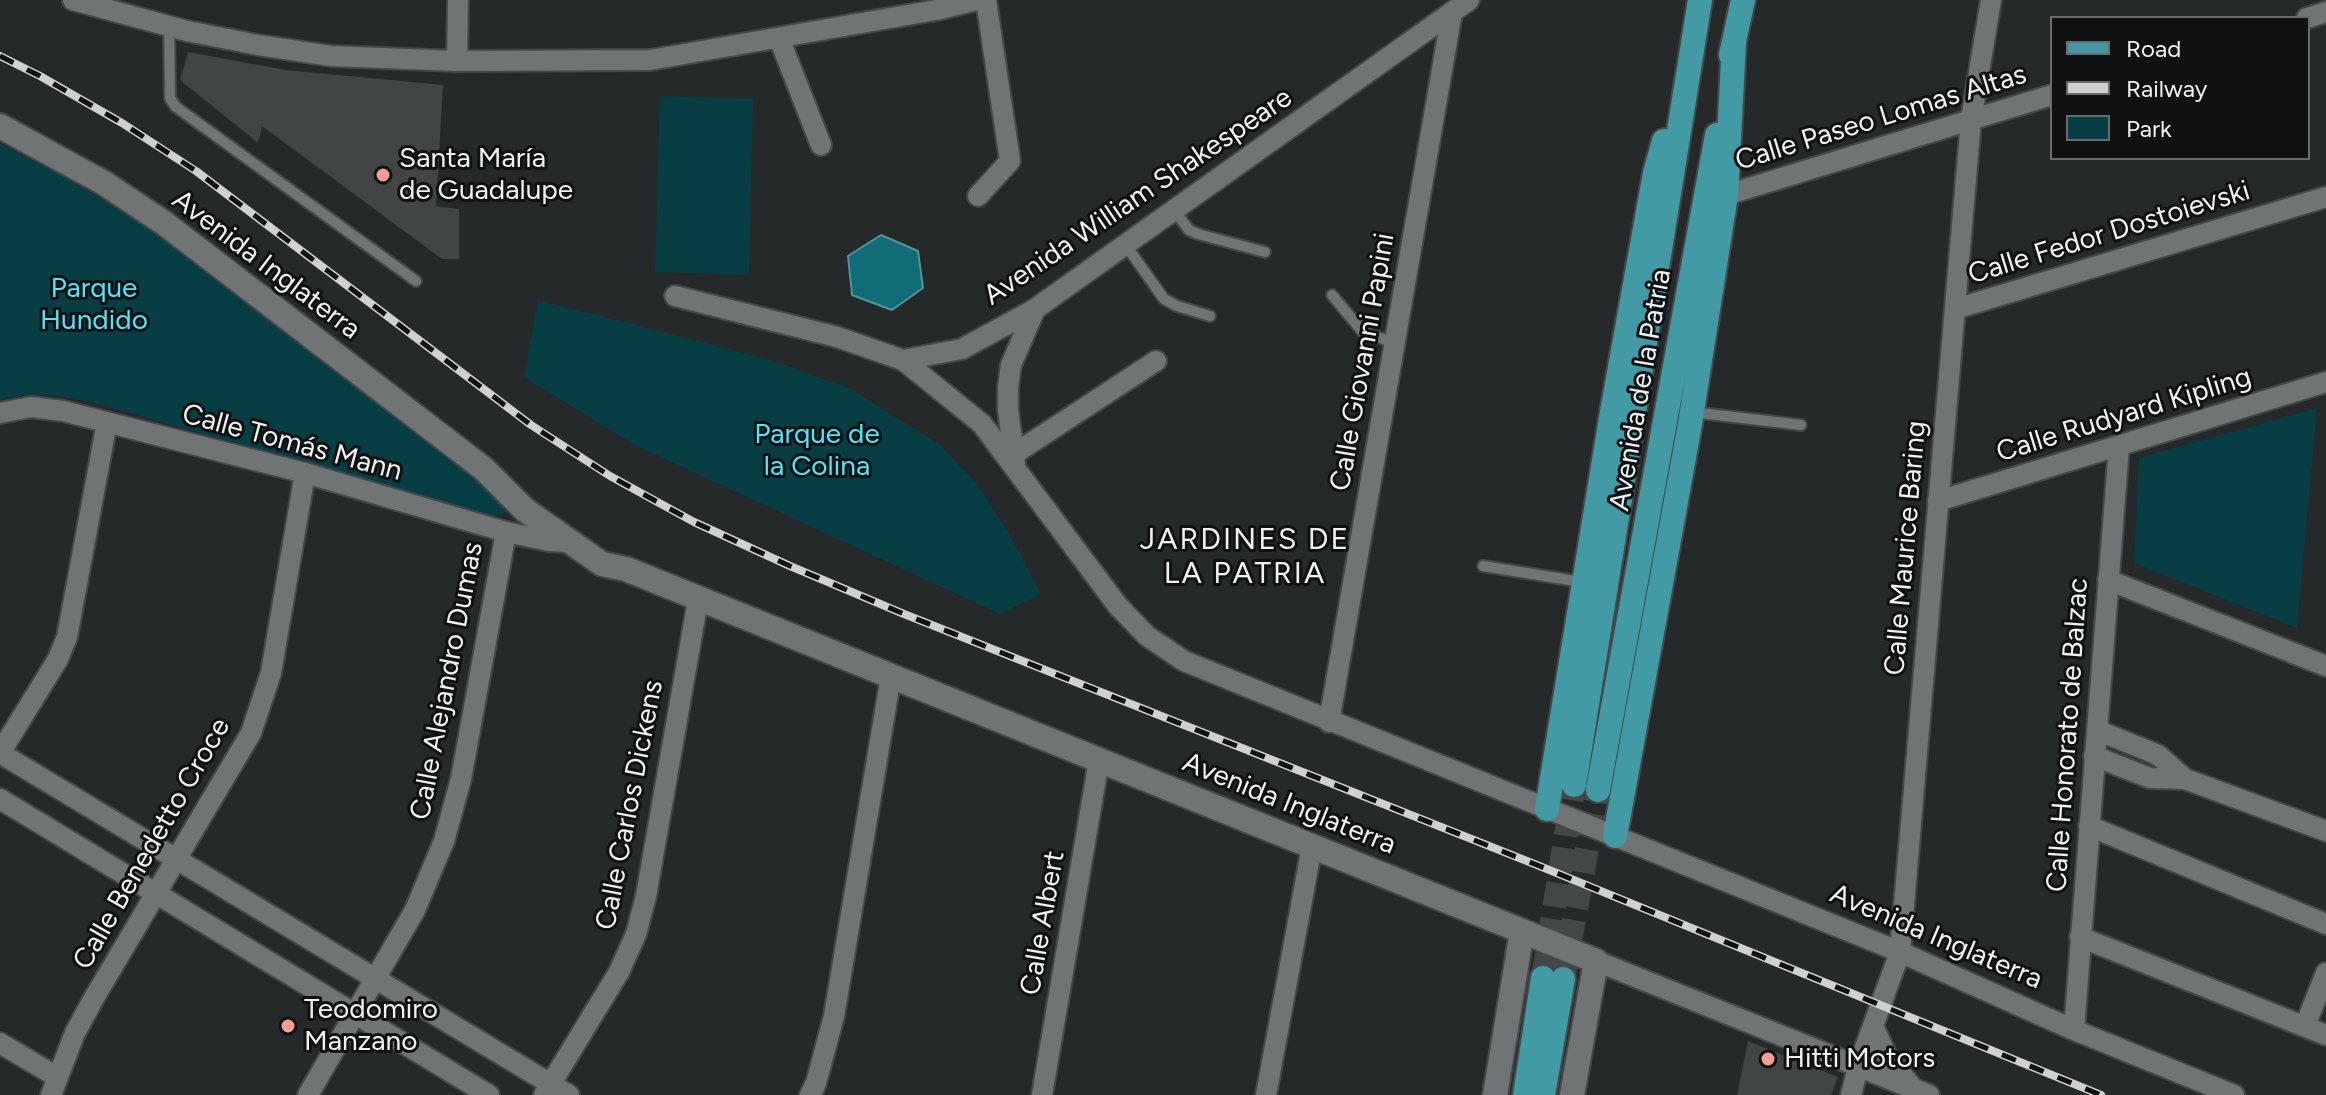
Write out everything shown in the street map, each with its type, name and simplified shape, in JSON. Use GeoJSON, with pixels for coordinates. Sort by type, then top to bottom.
{"type":"FeatureCollection","features":[{"type":"Feature","properties":{"kind":"main road","name":"Avenida de la Patria"},"geometry":{"type":"LineString","coordinates":[[1574,785],[1700,0]]}},
{"type":"Feature","properties":{"kind":"main road","name":"Avenida de la Patria"},"geometry":{"type":"LineString","coordinates":[[1598,790],[1743,0]]}},
{"type":"Feature","properties":{"kind":"main road"},"geometry":{"type":"LineString","coordinates":[[1547,809],[1655,173],[1694,35]]}},
{"type":"Feature","properties":{"kind":"main road"},"geometry":{"type":"LineString","coordinates":[[1615,836],[1692,412],[1726,195],[1734,42]]}},
{"type":"Feature","properties":{"kind":"main road"},"geometry":{"type":"LineString","coordinates":[[1525,1095],[1553,979],[1543,1095]]}},
{"type":"Feature","properties":{"kind":"street"},"geometry":{"type":"LineString","coordinates":[[73,0],[169,26],[258,45],[331,56],[457,61],[650,60],[977,0]]}},
{"type":"Feature","properties":{"kind":"street"},"geometry":{"type":"LineString","coordinates":[[457,61],[458,0]]}},
{"type":"Feature","properties":{"kind":"street"},"geometry":{"type":"LineString","coordinates":[[978,196],[1010,161],[986,0]]}},
{"type":"Feature","properties":{"kind":"street","name":"Calle Maurice Baring"},"geometry":{"type":"LineString","coordinates":[[1851,1095],[1858,1067],[1900,952],[1971,120],[1991,0]]}},
{"type":"Feature","properties":{"kind":"street","name":"Avenida William Shakespeare"},"geometry":{"type":"LineString","coordinates":[[675,296],[837,337],[903,360],[962,349],[1035,309],[1461,6]]}},
{"type":"Feature","properties":{"kind":"street","name":"Calle Giovanni Papini"},"geometry":{"type":"LineString","coordinates":[[1329,722],[1395,343],[1461,6]]}},
{"type":"Feature","properties":{"kind":"street"},"geometry":{"type":"LineString","coordinates":[[779,38],[821,145]]}},
{"type":"Feature","properties":{"kind":"street","name":"Calle Paseo Lomas Altas"},"geometry":{"type":"LineString","coordinates":[[1726,195],[2050,96]]}},
{"type":"Feature","properties":{"kind":"street","name":"Avenida Inglaterra"},"geometry":{"type":"LineString","coordinates":[[0,126],[104,183],[164,223],[484,469],[525,510],[602,564],[626,569],[1922,1092]]}},
{"type":"Feature","properties":{"kind":"street","name":"Calle Fedor Dostoievski"},"geometry":{"type":"LineString","coordinates":[[1955,309],[2326,197]]}},
{"type":"Feature","properties":{"kind":"street","name":"Avenida Inglaterra"},"geometry":{"type":"LineString","coordinates":[[1015,462],[1008,387],[1018,347],[1035,309]]}},
{"type":"Feature","properties":{"kind":"street"},"geometry":{"type":"LineString","coordinates":[[993,330],[1011,328],[1018,347]]}},
{"type":"Feature","properties":{"kind":"street","name":"Avenida Inglaterra"},"geometry":{"type":"LineString","coordinates":[[903,360],[982,424],[1015,462],[1118,606],[1147,636],[1184,661],[1900,952],[2074,1030],[2234,1095]]}},
{"type":"Feature","properties":{"kind":"street"},"geometry":{"type":"LineString","coordinates":[[1015,462],[1156,361]]}},
{"type":"Feature","properties":{"kind":"street","name":"Calle Rudyard Kipling"},"geometry":{"type":"LineString","coordinates":[[1938,501],[2326,382]]}},
{"type":"Feature","properties":{"kind":"street","name":"Calle Tomás Mann"},"geometry":{"type":"LineString","coordinates":[[0,413],[31,407],[47,408],[305,473],[506,532],[569,542]]}},
{"type":"Feature","properties":{"kind":"street"},"geometry":{"type":"LineString","coordinates":[[107,422],[67,637],[58,659],[0,753],[376,979],[547,1089],[569,1095]]}},
{"type":"Feature","properties":{"kind":"street","name":"Calle Honorato de Balzac"},"geometry":{"type":"LineString","coordinates":[[2074,1030],[2119,446]]}},
{"type":"Feature","properties":{"kind":"street","name":"Avenida Inglaterra"},"geometry":{"type":"LineString","coordinates":[[484,469],[509,481],[626,569]]}},
{"type":"Feature","properties":{"kind":"street","name":"Calle Benedetto Croce"},"geometry":{"type":"LineString","coordinates":[[54,1086],[94,998],[251,733],[271,673],[305,473]]}},
{"type":"Feature","properties":{"kind":"street","name":"Calle Alejandro Dumas"},"geometry":{"type":"LineString","coordinates":[[308,1095],[415,910],[444,841],[453,811],[506,532]]}},
{"type":"Feature","properties":{"kind":"street"},"geometry":{"type":"LineString","coordinates":[[2108,580],[2326,666],[2326,652]]}},
{"type":"Feature","properties":{"kind":"street","name":"Calle Carlos Dickens"},"geometry":{"type":"LineString","coordinates":[[547,1089],[619,972],[636,934],[646,896],[698,600]]}},
{"type":"Feature","properties":{"kind":"street"},"geometry":{"type":"LineString","coordinates":[[810,1095],[834,1016],[891,676]]}},
{"type":"Feature","properties":{"kind":"street"},"geometry":{"type":"LineString","coordinates":[[2097,730],[2158,755],[2185,779]]}},
{"type":"Feature","properties":{"kind":"street"},"geometry":{"type":"LineString","coordinates":[[2094,756],[2150,778],[2185,779],[2326,831]]}},
{"type":"Feature","properties":{"kind":"street","name":"Calle Albert"},"geometry":{"type":"LineString","coordinates":[[1042,1095],[1099,760]]}},
{"type":"Feature","properties":{"kind":"street"},"geometry":{"type":"LineString","coordinates":[[0,799],[489,1095]]}},
{"type":"Feature","properties":{"kind":"street"},"geometry":{"type":"LineString","coordinates":[[2089,826],[2326,924]]}},
{"type":"Feature","properties":{"kind":"street"},"geometry":{"type":"LineString","coordinates":[[1266,1095],[1312,846]]}},
{"type":"Feature","properties":{"kind":"street"},"geometry":{"type":"LineString","coordinates":[[1495,1095],[1522,931]]}},
{"type":"Feature","properties":{"kind":"street"},"geometry":{"type":"LineString","coordinates":[[2080,937],[2326,1035]]}},
{"type":"Feature","properties":{"kind":"street"},"geometry":{"type":"LineString","coordinates":[[1572,1095],[1596,961]]}},
{"type":"Feature","properties":{"kind":"street"},"geometry":{"type":"LineString","coordinates":[[2305,1026],[2326,973]]}},
{"type":"Feature","properties":{"kind":"street"},"geometry":{"type":"LineString","coordinates":[[1873,1026],[1887,1056],[1922,1092]]}},
{"type":"Feature","properties":{"kind":"street"},"geometry":{"type":"LineString","coordinates":[[0,1043],[54,1086]]}},
{"type":"Feature","properties":{"kind":"lane"},"geometry":{"type":"LineString","coordinates":[[169,26],[170,98],[176,107],[416,281]]}},
{"type":"Feature","properties":{"kind":"lane"},"geometry":{"type":"LineString","coordinates":[[1174,210],[1189,230],[1265,252]]}},
{"type":"Feature","properties":{"kind":"lane"},"geometry":{"type":"LineString","coordinates":[[1125,244],[1164,299],[1210,316]]}},
{"type":"Feature","properties":{"kind":"lane"},"geometry":{"type":"LineString","coordinates":[[1332,295],[1363,332],[1395,343]]}},
{"type":"Feature","properties":{"kind":"lane"},"geometry":{"type":"LineString","coordinates":[[1692,412],[1801,425]]}},
{"type":"Feature","properties":{"kind":"lane"},"geometry":{"type":"LineString","coordinates":[[1483,566],[1584,582]]}},
{"type":"Feature","properties":{"kind":"green space"},"geometry":{"type":"Polygon","coordinates":[[[660,96],[753,99],[749,275],[655,272],[660,96]]]}},
{"type":"Feature","properties":{"kind":"green space","name":"Parque Hundido"},"geometry":{"type":"Polygon","coordinates":[[[0,144],[144,224],[507,502],[508,512],[496,516],[453,506],[92,402],[33,394],[0,399],[0,144]]]}},
{"type":"Feature","properties":{"kind":"green space","name":"Parque de la Colina"},"geometry":{"type":"Polygon","coordinates":[[[538,300],[771,360],[849,388],[940,445],[978,485],[1008,532],[1041,594],[1000,614],[635,445],[524,377],[538,300]]]}},
{"type":"Feature","properties":{"kind":"green space"},"geometry":{"type":"Polygon","coordinates":[[[2317,408],[2297,628],[2134,563],[2139,458],[2317,408]]]}},
{"type":"Feature","properties":{"kind":"shaded area"},"geometry":{"type":"Polygon","coordinates":[[[881,235],[918,251],[923,288],[892,310],[852,295],[848,256],[881,235]]]}},
{"type":"Feature","properties":{"kind":"building","name":"Santa María de Guadalupe"},"geometry":{"type":"Polygon","coordinates":[[[188,52],[286,70],[443,85],[436,206],[459,209],[459,259],[442,259],[262,126],[258,143],[180,80],[188,52]]]}},
{"type":"Feature","properties":{"kind":"building","name":"Hitti Motors"},"geometry":{"type":"Polygon","coordinates":[[[1748,1041],[1838,1077],[1831,1095],[1737,1095],[1748,1041]]]}},
{"type":"Feature","properties":{"kind":"tunnel"},"geometry":{"type":"LineString","coordinates":[[1543,978],[1574,785]]}},
{"type":"Feature","properties":{"kind":"tunnel"},"geometry":{"type":"LineString","coordinates":[[1563,979],[1598,790]]}},
{"type":"Feature","properties":{"kind":"railway"},"geometry":{"type":"LineString","coordinates":[[0,56],[122,123],[196,171],[531,425],[610,476],[694,522],[904,614],[1537,865],[2101,1095]]}},
{"type":"Feature","properties":{"kind":"place","name":"Santa María de Guadalupe"},"geometry":{"type":"Point","coordinates":[383,175]}},
{"type":"Feature","properties":{"kind":"place","name":"Teodomiro Manzano"},"geometry":{"type":"Point","coordinates":[288,1026]}},
{"type":"Feature","properties":{"kind":"place","name":"Hitti Motors"},"geometry":{"type":"Point","coordinates":[1768,1059]}},
{"type":"Feature","properties":{"kind":"district","name":"JARDINES DE LA PATRIA"},"geometry":{"type":"Point","coordinates":[1245,557]}}]}
